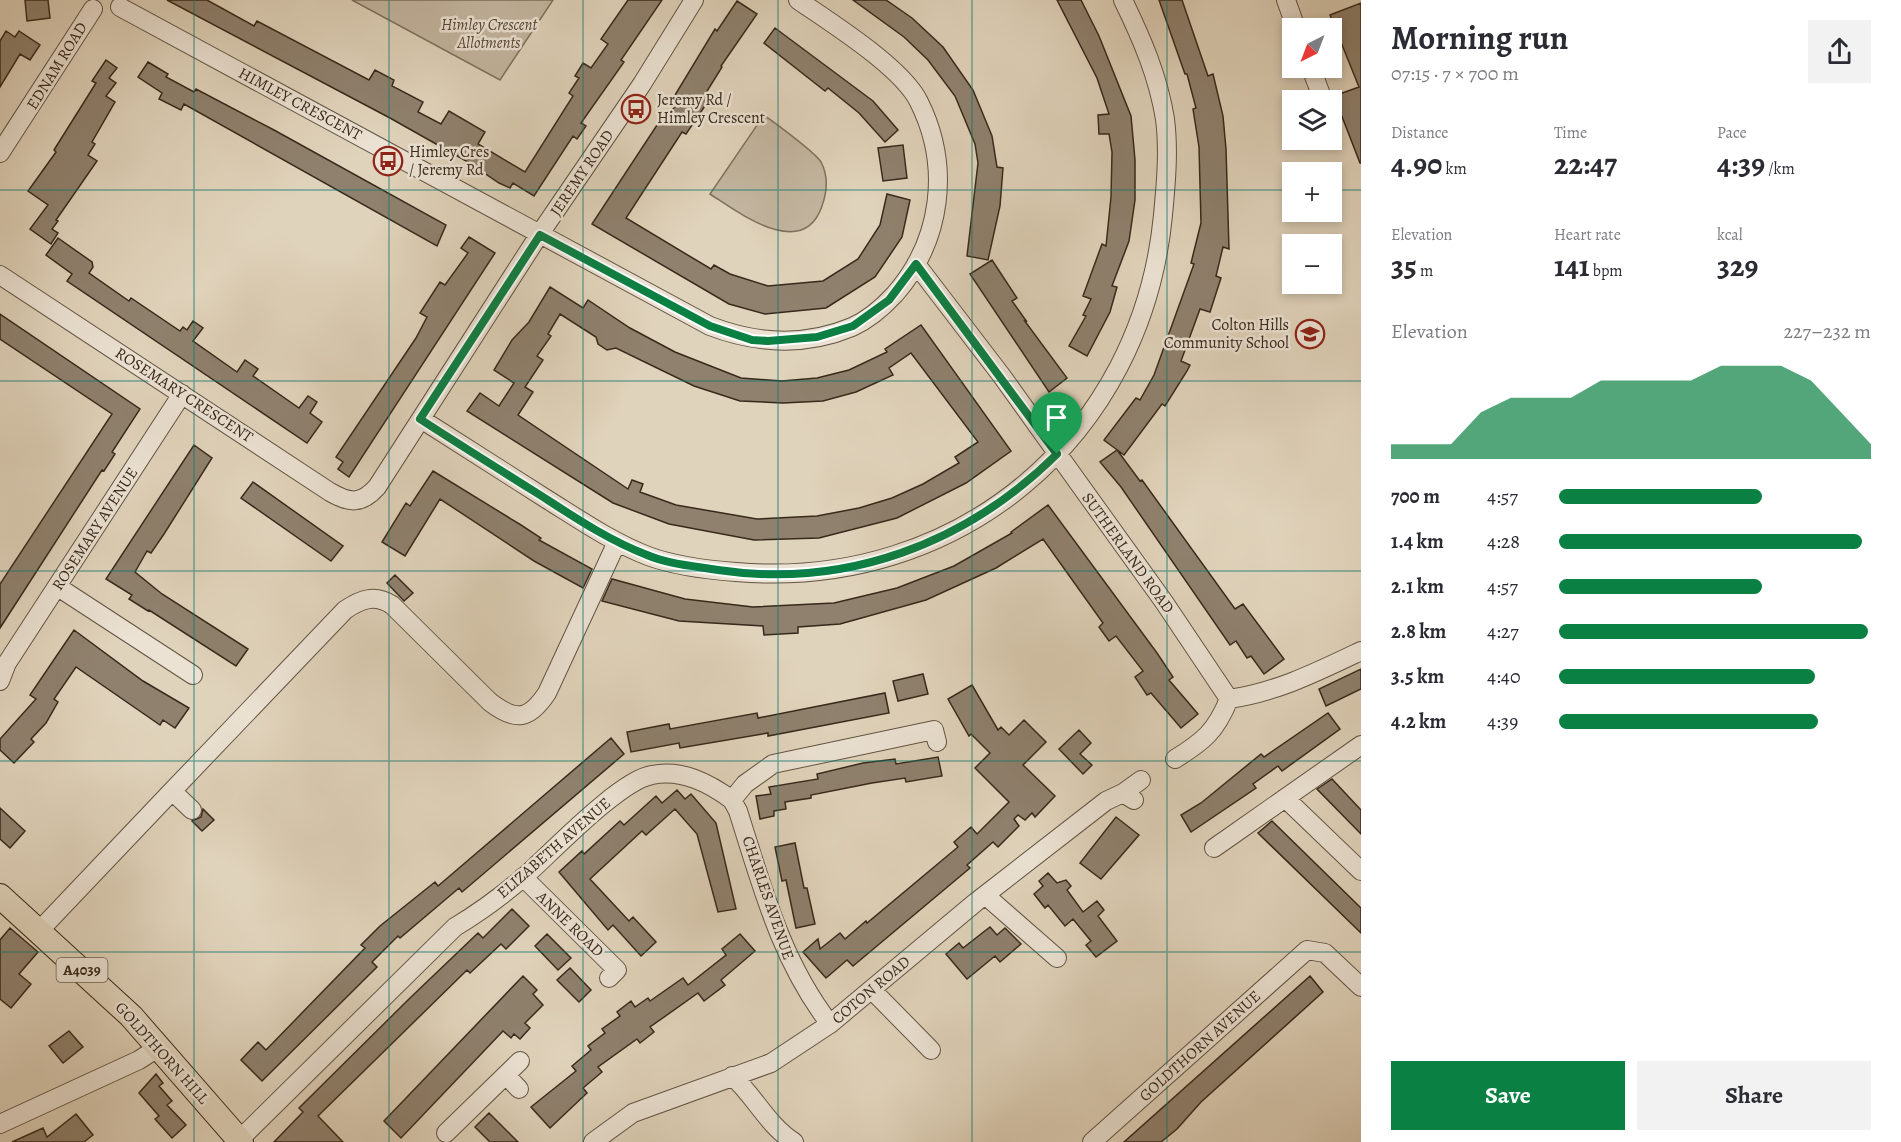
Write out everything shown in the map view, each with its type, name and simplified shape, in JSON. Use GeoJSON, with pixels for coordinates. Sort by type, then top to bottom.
{"type":"FeatureCollection","features":[{"type":"Feature","properties":{"kind":"main road","name":"GOLDTHORN HILL"},"geometry":{"type":"LineString","coordinates":[[0,896],[99,984],[159,1047],[240,1141]]}},
{"type":"Feature","properties":{"kind":"street","name":"JEREMY ROAD"},"geometry":{"type":"LineString","coordinates":[[370,495],[642,84],[694,0]]}},
{"type":"Feature","properties":{"kind":"street","name":"HIMLEY CRESCENT"},"geometry":{"type":"LineString","coordinates":[[122,4],[540,235],[710,326],[752,340],[768,341],[817,337],[853,326],[889,300],[916,264],[936,215],[938,193],[936,151],[918,100],[897,74],[798,0]]}},
{"type":"Feature","properties":{"kind":"street"},"geometry":{"type":"LineString","coordinates":[[420,419],[617,542],[649,556],[735,572],[800,575],[880,561],[918,548],[960,528],[999,504],[1057,454],[1096,405],[1124,357],[1151,285],[1160,248],[1166,182],[1165,122],[1152,63],[1123,0]]}},
{"type":"Feature","properties":{"kind":"street"},"geometry":{"type":"LineString","coordinates":[[1286,0],[1292,18]]}},
{"type":"Feature","properties":{"kind":"street","name":"EDNAM ROAD"},"geometry":{"type":"LineString","coordinates":[[0,153],[90,4],[109,13],[122,4]]}},
{"type":"Feature","properties":{"kind":"street","name":"SUTHERLAND ROAD"},"geometry":{"type":"LineString","coordinates":[[916,264],[1164,602],[1229,699]]}},
{"type":"Feature","properties":{"kind":"street","name":"ROSEMARY CRESCENT"},"geometry":{"type":"LineString","coordinates":[[0,276],[343,499],[357,501],[370,495]]}},
{"type":"Feature","properties":{"kind":"street","name":"ROSEMARY AVENUE"},"geometry":{"type":"LineString","coordinates":[[0,681],[7,663],[182,394]]}},
{"type":"Feature","properties":{"kind":"street"},"geometry":{"type":"LineString","coordinates":[[38,932],[345,610],[363,600],[383,599],[392,605],[490,702],[509,714],[526,716],[535,711],[547,693],[617,542]]}},
{"type":"Feature","properties":{"kind":"street"},"geometry":{"type":"LineString","coordinates":[[58,586],[193,675]]}},
{"type":"Feature","properties":{"kind":"street"},"geometry":{"type":"LineString","coordinates":[[1175,759],[1202,742],[1214,730],[1229,699],[1260,695],[1291,685],[1361,651]]}},
{"type":"Feature","properties":{"kind":"street"},"geometry":{"type":"LineString","coordinates":[[732,800],[745,784],[773,764],[935,730]]}},
{"type":"Feature","properties":{"kind":"street"},"geometry":{"type":"LineString","coordinates":[[1214,848],[1361,745]]}},
{"type":"Feature","properties":{"kind":"street","name":"ELIZABETH AVENUE"},"geometry":{"type":"LineString","coordinates":[[240,1141],[455,927],[482,911],[523,878],[628,783],[667,773],[679,774],[702,781],[732,800]]}},
{"type":"Feature","properties":{"kind":"street","name":"COTON ROAD"},"geometry":{"type":"LineString","coordinates":[[593,1142],[633,1113],[771,1063],[830,1024],[985,895],[1106,801],[1128,796],[1141,780]]}},
{"type":"Feature","properties":{"kind":"street"},"geometry":{"type":"LineString","coordinates":[[172,791],[192,810]]}},
{"type":"Feature","properties":{"kind":"street"},"geometry":{"type":"LineString","coordinates":[[1285,798],[1361,871]]}},
{"type":"Feature","properties":{"kind":"street","name":"CHARLES AVENUE"},"geometry":{"type":"LineString","coordinates":[[732,800],[738,811],[783,947],[799,980],[830,1024]]}},
{"type":"Feature","properties":{"kind":"street","name":"ANNE ROAD"},"geometry":{"type":"LineString","coordinates":[[523,878],[617,970]]}},
{"type":"Feature","properties":{"kind":"street"},"geometry":{"type":"LineString","coordinates":[[985,895],[1057,958]]}},
{"type":"Feature","properties":{"kind":"street","name":"GOLDTHORN AVENUE"},"geometry":{"type":"LineString","coordinates":[[1092,1142],[1307,950],[1325,953],[1361,987]]}},
{"type":"Feature","properties":{"kind":"street"},"geometry":{"type":"LineString","coordinates":[[872,990],[931,1050]]}},
{"type":"Feature","properties":{"kind":"street"},"geometry":{"type":"LineString","coordinates":[[0,1124],[139,1060],[159,1047]]}},
{"type":"Feature","properties":{"kind":"street"},"geometry":{"type":"LineString","coordinates":[[446,1139],[520,1061]]}},
{"type":"Feature","properties":{"kind":"street"},"geometry":{"type":"LineString","coordinates":[[506,1075],[519,1089]]}},
{"type":"Feature","properties":{"kind":"street"},"geometry":{"type":"LineString","coordinates":[[732,1076],[743,1086],[776,1129],[794,1142]]}},
{"type":"Feature","properties":{"kind":"green space","name":"Himley Crescent Allotments"},"geometry":{"type":"Polygon","coordinates":[[[352,0],[553,0],[500,80],[352,0]]]}},
{"type":"Feature","properties":{"kind":"green space"},"geometry":{"type":"Polygon","coordinates":[[[764,115],[811,152],[824,168],[826,184],[822,206],[813,222],[800,230],[786,232],[769,228],[710,194],[764,115]]]}},
{"type":"Feature","properties":{"kind":"building"},"geometry":{"type":"Polygon","coordinates":[[[25,0],[48,0],[50,18],[27,21],[25,0]]]}},
{"type":"Feature","properties":{"kind":"building"},"geometry":{"type":"Polygon","coordinates":[[[167,0],[207,0],[254,26],[257,21],[369,80],[375,70],[394,80],[392,86],[423,102],[418,112],[441,124],[449,111],[485,132],[478,144],[525,172],[573,96],[569,93],[579,78],[575,76],[583,63],[591,68],[608,44],[601,39],[628,0],[662,0],[621,60],[624,62],[581,123],[586,126],[577,139],[573,136],[534,196],[513,183],[510,188],[499,183],[468,162],[390,118],[167,0]]]}},
{"type":"Feature","properties":{"kind":"building"},"geometry":{"type":"Polygon","coordinates":[[[853,0],[886,0],[912,18],[943,47],[973,90],[992,136],[997,167],[1003,168],[1000,206],[988,260],[967,256],[978,163],[975,144],[955,96],[928,60],[904,37],[853,0]]]}},
{"type":"Feature","properties":{"kind":"building"},"geometry":{"type":"Polygon","coordinates":[[[1057,0],[1081,0],[1099,36],[1131,116],[1135,160],[1135,200],[1129,241],[1112,286],[1117,287],[1110,312],[1087,356],[1069,346],[1086,316],[1083,315],[1091,299],[1083,296],[1102,244],[1106,246],[1111,197],[1112,152],[1109,134],[1099,134],[1098,115],[1109,114],[1097,78],[1057,0]]]}},
{"type":"Feature","properties":{"kind":"building"},"geometry":{"type":"Polygon","coordinates":[[[1159,0],[1182,0],[1208,76],[1213,74],[1223,116],[1229,249],[1223,247],[1216,276],[1221,278],[1210,312],[1200,309],[1181,361],[1190,365],[1187,371],[1165,406],[1162,404],[1124,455],[1104,440],[1136,398],[1140,400],[1154,375],[1194,264],[1191,263],[1201,223],[1199,147],[1193,109],[1196,108],[1187,74],[1185,74],[1159,0]]]}},
{"type":"Feature","properties":{"kind":"building"},"geometry":{"type":"Polygon","coordinates":[[[737,1],[757,14],[721,66],[704,96],[709,100],[686,134],[682,132],[626,218],[711,269],[714,265],[730,274],[768,286],[823,281],[858,259],[880,225],[887,194],[910,200],[902,237],[875,277],[826,308],[765,314],[729,304],[592,224],[659,122],[663,124],[677,103],[672,100],[715,29],[717,31],[737,1]]]}},
{"type":"Feature","properties":{"kind":"building"},"geometry":{"type":"Polygon","coordinates":[[[1361,3],[1361,163],[1342,117],[1342,93],[1359,87],[1342,45],[1342,18],[1331,18],[1330,15],[1361,3]]]}},
{"type":"Feature","properties":{"kind":"building"},"geometry":{"type":"Polygon","coordinates":[[[775,28],[873,101],[898,130],[885,142],[859,113],[828,88],[825,91],[764,43],[775,28]]]}},
{"type":"Feature","properties":{"kind":"building"},"geometry":{"type":"Polygon","coordinates":[[[6,31],[15,37],[19,31],[40,45],[30,60],[20,54],[0,87],[0,41],[6,31]]]}},
{"type":"Feature","properties":{"kind":"building"},"geometry":{"type":"Polygon","coordinates":[[[106,60],[117,68],[109,78],[116,83],[106,96],[115,102],[92,142],[95,144],[88,155],[97,161],[56,220],[58,221],[52,229],[58,233],[51,244],[30,229],[48,205],[28,191],[56,152],[54,150],[96,83],[92,81],[106,60]]]}},
{"type":"Feature","properties":{"kind":"building"},"geometry":{"type":"Polygon","coordinates":[[[148,62],[168,74],[166,77],[194,92],[196,89],[274,130],[446,225],[437,246],[184,104],[181,110],[159,99],[162,93],[138,77],[148,62]]]}},
{"type":"Feature","properties":{"kind":"building"},"geometry":{"type":"Polygon","coordinates":[[[903,145],[907,178],[883,181],[878,148],[903,145]]]}},
{"type":"Feature","properties":{"kind":"building"},"geometry":{"type":"Polygon","coordinates":[[[469,237],[495,253],[349,477],[338,469],[343,462],[336,457],[416,338],[427,317],[420,313],[440,282],[445,285],[468,253],[461,248],[469,237]]]}},
{"type":"Feature","properties":{"kind":"building"},"geometry":{"type":"Polygon","coordinates":[[[58,238],[92,262],[93,267],[89,273],[129,301],[131,298],[180,331],[183,327],[187,330],[193,321],[203,328],[193,341],[237,372],[245,360],[258,369],[253,376],[299,408],[308,396],[317,402],[310,413],[322,422],[307,443],[67,281],[72,274],[46,255],[58,238]]]}},
{"type":"Feature","properties":{"kind":"building"},"geometry":{"type":"Polygon","coordinates":[[[992,260],[1017,298],[1012,301],[1027,322],[1024,320],[1067,378],[1049,392],[970,274],[992,260]]]}},
{"type":"Feature","properties":{"kind":"building"},"geometry":{"type":"Polygon","coordinates":[[[550,287],[583,308],[588,300],[630,328],[675,352],[741,378],[782,381],[817,378],[849,370],[887,352],[885,349],[921,325],[1011,451],[966,483],[897,518],[819,538],[754,540],[669,524],[613,503],[467,411],[480,393],[499,406],[514,383],[494,370],[512,340],[529,322],[550,287]],[[560,314],[548,334],[551,336],[537,356],[543,360],[525,387],[533,392],[518,415],[628,489],[632,480],[643,484],[640,492],[676,505],[757,519],[817,516],[859,508],[892,498],[923,484],[959,463],[955,457],[978,442],[911,353],[889,368],[893,375],[856,392],[823,401],[783,403],[740,401],[694,386],[616,348],[607,350],[598,344],[596,337],[560,314]]]}},
{"type":"Feature","properties":{"kind":"building"},"geometry":{"type":"Polygon","coordinates":[[[0,314],[140,409],[112,452],[115,454],[104,471],[102,470],[0,628],[0,584],[112,414],[0,339],[0,314]]]}},
{"type":"Feature","properties":{"kind":"building"},"geometry":{"type":"Polygon","coordinates":[[[194,445],[212,458],[164,534],[151,553],[147,551],[135,572],[162,594],[248,649],[236,666],[129,599],[132,595],[106,579],[194,445]]]}},
{"type":"Feature","properties":{"kind":"building"},"geometry":{"type":"Polygon","coordinates":[[[1117,450],[1140,481],[1142,480],[1235,609],[1243,604],[1284,659],[1264,674],[1251,656],[1247,658],[1236,641],[1230,645],[1121,487],[1100,462],[1117,450]]]}},
{"type":"Feature","properties":{"kind":"building"},"geometry":{"type":"Polygon","coordinates":[[[433,471],[541,538],[539,540],[592,569],[583,588],[534,561],[440,499],[405,556],[382,542],[406,503],[410,506],[433,471]]]}},
{"type":"Feature","properties":{"kind":"building"},"geometry":{"type":"Polygon","coordinates":[[[253,482],[343,546],[331,561],[241,498],[253,482]]]}},
{"type":"Feature","properties":{"kind":"building"},"geometry":{"type":"Polygon","coordinates":[[[1048,505],[1157,653],[1173,677],[1169,680],[1198,714],[1181,728],[1151,693],[1147,695],[1135,677],[1143,671],[1116,636],[1109,641],[1099,627],[1103,623],[1043,539],[996,568],[926,600],[840,624],[798,627],[798,633],[764,635],[763,626],[679,621],[602,601],[612,579],[685,599],[753,607],[834,603],[897,588],[954,566],[1012,533],[1048,505]]]}},
{"type":"Feature","properties":{"kind":"building"},"geometry":{"type":"Polygon","coordinates":[[[395,575],[413,593],[404,601],[387,583],[395,575]]]}},
{"type":"Feature","properties":{"kind":"building"},"geometry":{"type":"Polygon","coordinates":[[[74,630],[143,681],[189,708],[175,728],[163,720],[160,725],[76,667],[54,699],[58,702],[46,723],[31,739],[34,742],[14,763],[0,750],[0,739],[36,699],[30,695],[74,630]]]}},
{"type":"Feature","properties":{"kind":"building"},"geometry":{"type":"Polygon","coordinates":[[[1361,669],[1361,689],[1326,706],[1319,689],[1361,669]]]}},
{"type":"Feature","properties":{"kind":"building"},"geometry":{"type":"Polygon","coordinates":[[[923,674],[928,694],[898,701],[893,681],[923,674]]]}},
{"type":"Feature","properties":{"kind":"building"},"geometry":{"type":"Polygon","coordinates":[[[972,685],[998,730],[1001,727],[1009,735],[1024,720],[1046,742],[1023,765],[1055,796],[1035,817],[1032,813],[1025,820],[1018,815],[1014,819],[1019,826],[998,847],[993,842],[967,865],[970,868],[853,966],[847,960],[826,978],[803,952],[818,939],[820,949],[840,933],[845,939],[866,921],[867,923],[958,847],[954,842],[971,827],[977,834],[1009,802],[975,768],[990,753],[971,734],[969,736],[948,699],[972,685]]]}},
{"type":"Feature","properties":{"kind":"building"},"geometry":{"type":"Polygon","coordinates":[[[885,693],[889,713],[768,736],[768,733],[680,748],[679,743],[631,752],[627,732],[669,724],[670,729],[757,713],[758,718],[885,693]]]}},
{"type":"Feature","properties":{"kind":"building"},"geometry":{"type":"Polygon","coordinates":[[[1328,713],[1340,729],[1282,771],[1278,766],[1253,784],[1256,788],[1191,832],[1181,815],[1201,803],[1261,754],[1264,757],[1328,713]]]}},
{"type":"Feature","properties":{"kind":"building"},"geometry":{"type":"Polygon","coordinates":[[[1079,730],[1091,743],[1080,754],[1092,765],[1083,774],[1059,749],[1079,730]]]}},
{"type":"Feature","properties":{"kind":"building"},"geometry":{"type":"Polygon","coordinates":[[[611,738],[624,754],[462,892],[459,888],[400,938],[398,936],[372,962],[377,967],[262,1081],[241,1060],[258,1042],[266,1050],[365,948],[361,945],[380,926],[435,882],[438,886],[611,738]]]}},
{"type":"Feature","properties":{"kind":"building"},"geometry":{"type":"Polygon","coordinates":[[[938,757],[942,776],[906,782],[905,778],[811,795],[811,798],[785,802],[786,809],[774,811],[774,816],[760,819],[756,796],[771,794],[769,787],[818,779],[817,774],[863,763],[895,759],[896,764],[938,757]]]}},
{"type":"Feature","properties":{"kind":"building"},"geometry":{"type":"Polygon","coordinates":[[[1332,779],[1361,810],[1361,834],[1317,789],[1332,779]]]}},
{"type":"Feature","properties":{"kind":"building"},"geometry":{"type":"Polygon","coordinates":[[[677,790],[685,799],[691,794],[716,823],[736,909],[718,912],[697,834],[675,809],[646,835],[642,831],[590,879],[629,921],[633,917],[656,942],[641,956],[613,925],[608,930],[559,872],[582,851],[584,854],[620,821],[624,825],[656,796],[662,803],[677,790]]]}},
{"type":"Feature","properties":{"kind":"building"},"geometry":{"type":"Polygon","coordinates":[[[0,808],[25,831],[10,848],[0,839],[0,808]]]}},
{"type":"Feature","properties":{"kind":"building"},"geometry":{"type":"Polygon","coordinates":[[[203,809],[214,820],[202,831],[192,821],[201,817],[203,809]]]}},
{"type":"Feature","properties":{"kind":"building"},"geometry":{"type":"Polygon","coordinates":[[[1116,817],[1139,835],[1101,879],[1080,863],[1116,817]]]}},
{"type":"Feature","properties":{"kind":"building"},"geometry":{"type":"Polygon","coordinates":[[[1272,821],[1361,908],[1361,933],[1258,833],[1272,821]]]}},
{"type":"Feature","properties":{"kind":"building"},"geometry":{"type":"Polygon","coordinates":[[[795,843],[804,888],[807,888],[815,924],[796,928],[786,880],[782,881],[775,847],[795,843]]]}},
{"type":"Feature","properties":{"kind":"building"},"geometry":{"type":"Polygon","coordinates":[[[1048,873],[1057,883],[1066,880],[1071,886],[1067,890],[1083,912],[1097,901],[1104,910],[1098,916],[1117,941],[1096,957],[1086,945],[1091,941],[1073,919],[1065,926],[1048,905],[1045,908],[1034,894],[1043,886],[1039,881],[1048,873]]]}},
{"type":"Feature","properties":{"kind":"building"},"geometry":{"type":"Polygon","coordinates":[[[512,909],[529,926],[506,949],[501,944],[470,973],[467,970],[318,1116],[343,1142],[274,1142],[303,1112],[299,1108],[410,998],[478,933],[483,938],[512,909]]]}},
{"type":"Feature","properties":{"kind":"building"},"geometry":{"type":"Polygon","coordinates":[[[990,927],[997,935],[1005,928],[1021,944],[1000,962],[995,956],[967,979],[946,954],[959,943],[963,948],[990,927]]]}},
{"type":"Feature","properties":{"kind":"building"},"geometry":{"type":"Polygon","coordinates":[[[10,928],[38,952],[19,974],[31,984],[11,1008],[0,999],[0,940],[10,928]]]}},
{"type":"Feature","properties":{"kind":"building"},"geometry":{"type":"Polygon","coordinates":[[[547,934],[571,958],[558,970],[535,946],[547,934]]]}},
{"type":"Feature","properties":{"kind":"building"},"geometry":{"type":"Polygon","coordinates":[[[740,934],[755,951],[721,980],[725,985],[704,1001],[698,993],[650,1027],[654,1032],[640,1043],[637,1039],[598,1067],[602,1072],[583,1088],[587,1093],[550,1128],[531,1107],[576,1071],[572,1066],[591,1050],[588,1046],[605,1033],[602,1029],[620,1016],[617,1012],[631,1001],[635,1007],[648,998],[650,1001],[683,978],[688,985],[726,955],[722,949],[740,934]]]}},
{"type":"Feature","properties":{"kind":"building"},"geometry":{"type":"Polygon","coordinates":[[[570,968],[591,990],[579,1002],[557,980],[570,968]]]}},
{"type":"Feature","properties":{"kind":"building"},"geometry":{"type":"Polygon","coordinates":[[[523,976],[537,990],[533,994],[543,1005],[525,1023],[530,1028],[520,1039],[514,1034],[511,1038],[503,1031],[401,1138],[384,1121],[523,976]]]}},
{"type":"Feature","properties":{"kind":"building"},"geometry":{"type":"Polygon","coordinates":[[[1310,976],[1323,992],[1201,1102],[1177,1129],[1161,1142],[1124,1142],[1310,976]]]}},
{"type":"Feature","properties":{"kind":"building"},"geometry":{"type":"Polygon","coordinates":[[[69,1031],[83,1047],[63,1063],[49,1046],[69,1031]]]}},
{"type":"Feature","properties":{"kind":"building"},"geometry":{"type":"Polygon","coordinates":[[[156,1074],[163,1083],[159,1086],[172,1101],[167,1105],[186,1125],[172,1138],[155,1119],[159,1116],[139,1093],[156,1074]]]}},
{"type":"Feature","properties":{"kind":"building"},"geometry":{"type":"Polygon","coordinates":[[[489,1113],[518,1142],[490,1142],[475,1127],[489,1113]]]}},
{"type":"Feature","properties":{"kind":"building"},"geometry":{"type":"Polygon","coordinates":[[[76,1114],[93,1135],[84,1142],[12,1142],[43,1128],[47,1137],[76,1114]]]}},
{"type":"Feature","properties":{"kind":"place","name":"Jeremy Rd / Himley Crescent"},"geometry":{"type":"Point","coordinates":[636,109]}},
{"type":"Feature","properties":{"kind":"place","name":"Himley Cres / Jeremy Rd"},"geometry":{"type":"Point","coordinates":[388,161]}},
{"type":"Feature","properties":{"kind":"place","name":"Colton Hills Community School"},"geometry":{"type":"Point","coordinates":[1310,334]}},
{"type":"Feature","properties":{"kind":"route"},"geometry":{"type":"LineString","coordinates":[[540,235],[710,326],[752,340],[785,341],[817,337],[853,326],[875,313],[889,300],[906,281],[916,264],[1001,375],[1057,454],[1037,474],[999,504],[942,538],[918,548],[880,561],[800,575],[735,572],[649,556],[617,542],[420,419],[540,235]]}}]}
